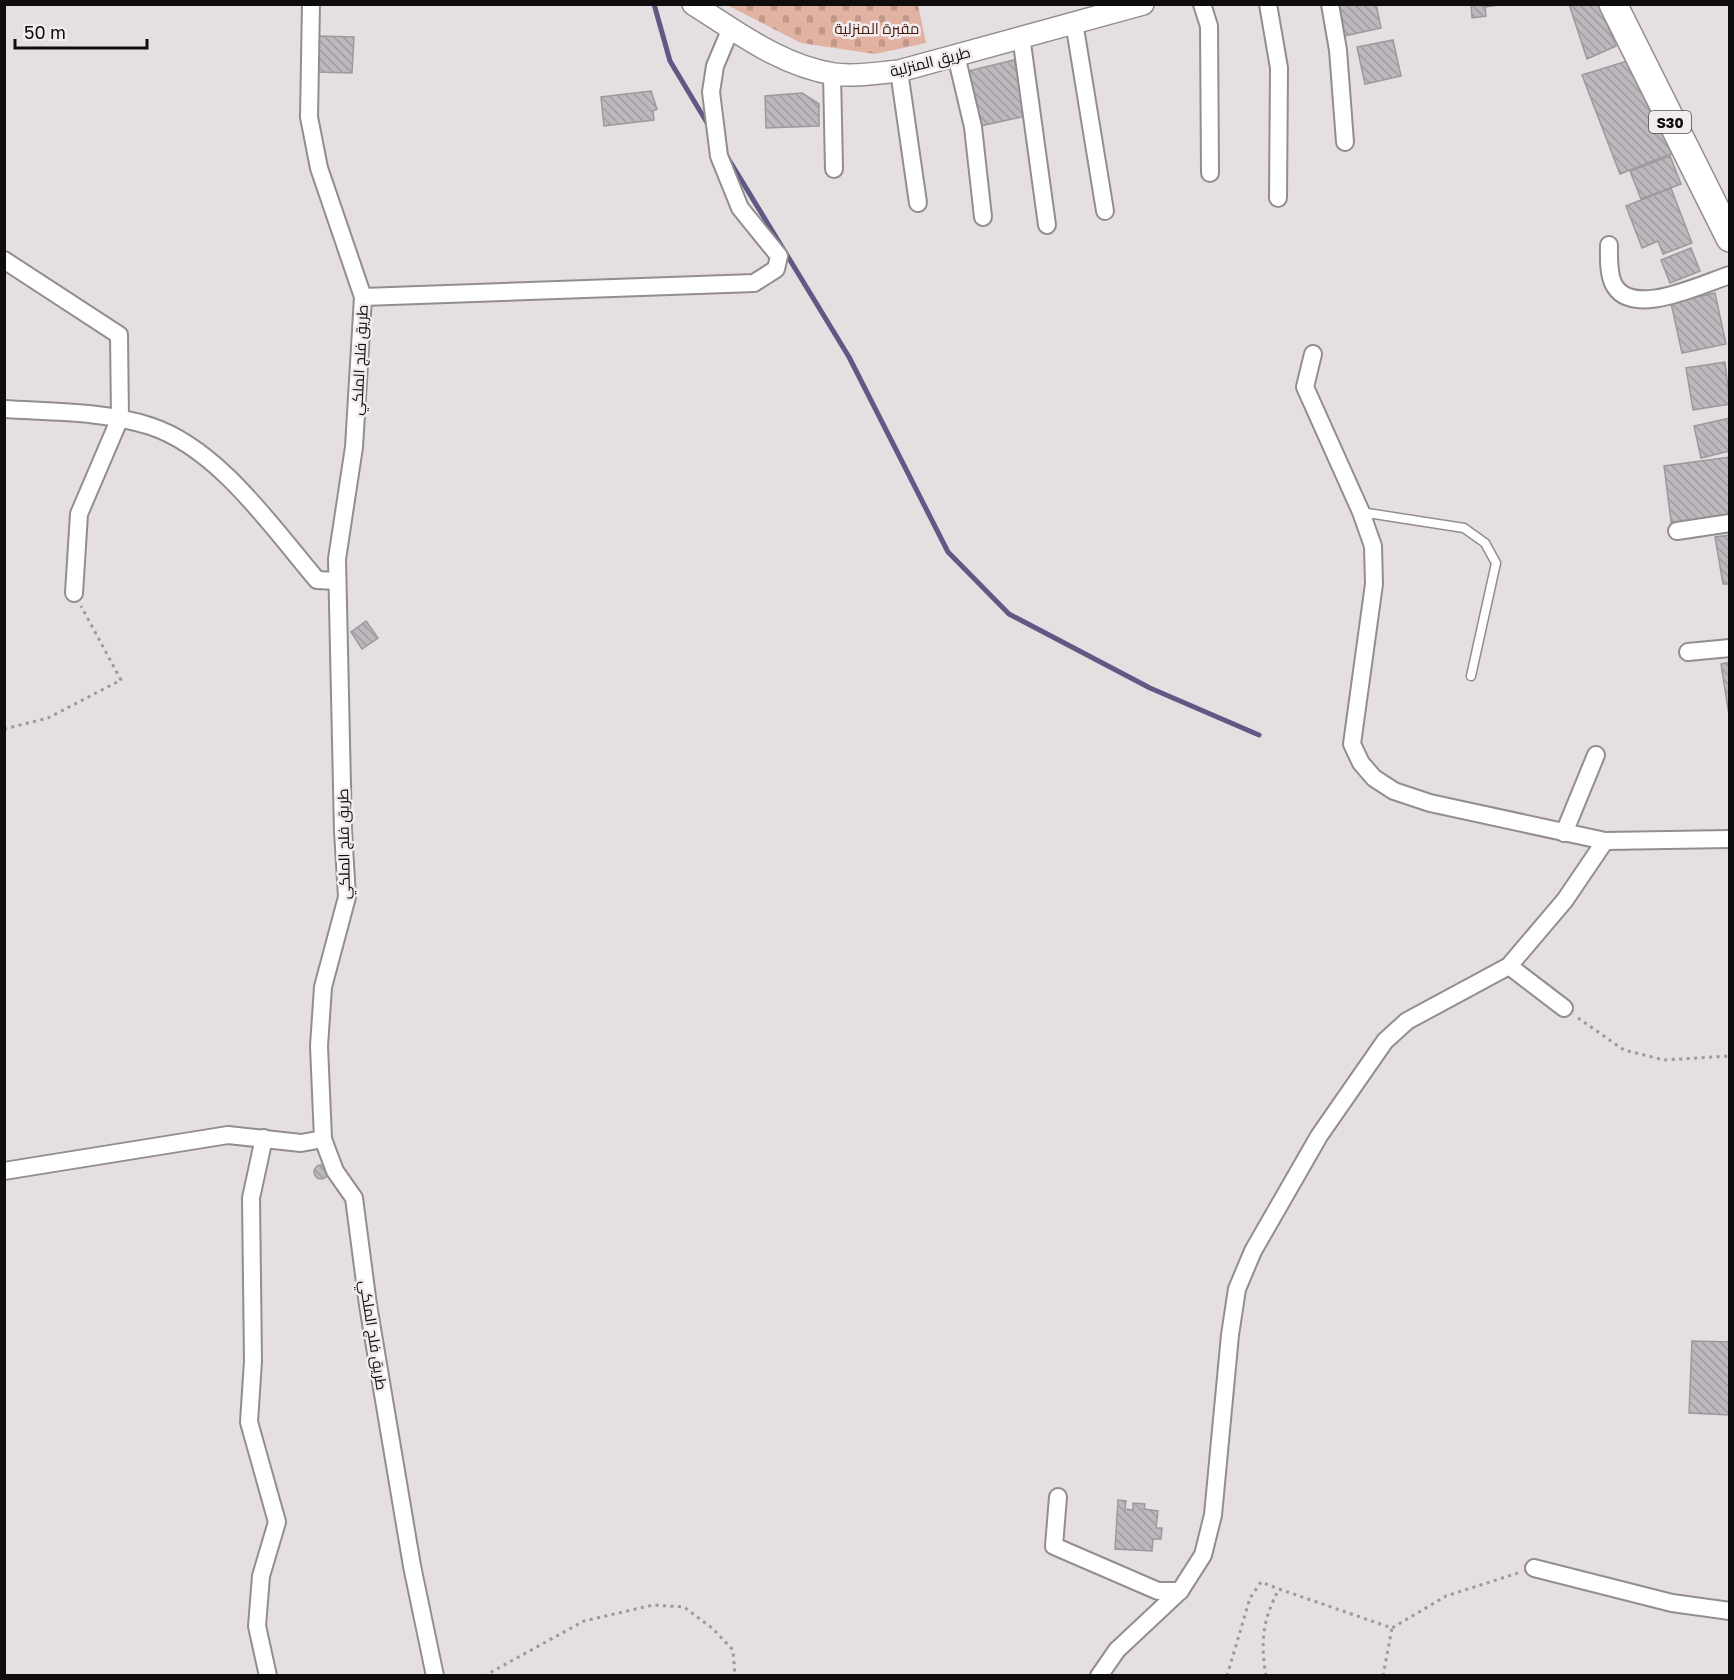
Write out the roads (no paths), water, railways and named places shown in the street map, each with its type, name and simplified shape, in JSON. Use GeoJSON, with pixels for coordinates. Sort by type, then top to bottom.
{"type":"FeatureCollection","features":[{"type":"Feature","properties":{"kind":"main road","name":"S30"},"geometry":{"type":"LineString","coordinates":[[1613,4],[1730,238]]}},
{"type":"Feature","properties":{"kind":"street","name":"طريق فلج الملكي"},"geometry":{"type":"LineString","coordinates":[[311,4],[309,117],[319,168],[363,297],[354,447],[337,559],[343,831],[347,897],[323,987],[319,1046],[323,1139],[335,1171],[354,1198],[368,1305],[412,1566],[435,1676]]}},
{"type":"Feature","properties":{"kind":"street","name":"طريق المنزلية"},"geometry":{"type":"LineString","coordinates":[[693,4],[780,58],[832,74],[857,76],[899,71],[1136,5]]}},
{"type":"Feature","properties":{"kind":"street"},"geometry":{"type":"LineString","coordinates":[[1202,4],[1209,26],[1210,173]]}},
{"type":"Feature","properties":{"kind":"street"},"geometry":{"type":"LineString","coordinates":[[1268,4],[1279,68],[1278,198]]}},
{"type":"Feature","properties":{"kind":"street"},"geometry":{"type":"LineString","coordinates":[[1330,4],[1338,50],[1344,142]]}},
{"type":"Feature","properties":{"kind":"street"},"geometry":{"type":"LineString","coordinates":[[1074,22],[1105,211]]}},
{"type":"Feature","properties":{"kind":"street"},"geometry":{"type":"LineString","coordinates":[[363,297],[754,283],[777,269],[779,256],[740,207],[719,156],[712,105],[712,79],[731,28]]}},
{"type":"Feature","properties":{"kind":"street"},"geometry":{"type":"LineString","coordinates":[[1021,36],[1047,225]]}},
{"type":"Feature","properties":{"kind":"street"},"geometry":{"type":"LineString","coordinates":[[956,55],[973,127],[983,217]]}},
{"type":"Feature","properties":{"kind":"street"},"geometry":{"type":"LineString","coordinates":[[899,71],[918,203]]}},
{"type":"Feature","properties":{"kind":"street"},"geometry":{"type":"LineString","coordinates":[[832,74],[834,169]]}},
{"type":"Feature","properties":{"kind":"street"},"geometry":{"type":"LineString","coordinates":[[1609,245],[1612,281],[1623,296],[1632,300],[1651,300],[1730,275]]}},
{"type":"Feature","properties":{"kind":"street"},"geometry":{"type":"LineString","coordinates":[[4,260],[119,335],[120,418],[79,514],[74,593]]}},
{"type":"Feature","properties":{"kind":"street"},"geometry":{"type":"LineString","coordinates":[[1313,354],[1305,387],[1373,546],[1374,584],[1352,744],[1360,763],[1374,778],[1394,791],[1430,802],[1564,833],[1605,841],[1730,839]]}},
{"type":"Feature","properties":{"kind":"street"},"geometry":{"type":"LineString","coordinates":[[4,409],[120,418],[152,426],[206,459],[251,502],[316,580],[337,582]]}},
{"type":"Feature","properties":{"kind":"street"},"geometry":{"type":"LineString","coordinates":[[1677,531],[1730,523]]}},
{"type":"Feature","properties":{"kind":"street"},"geometry":{"type":"LineString","coordinates":[[1688,652],[1730,648]]}},
{"type":"Feature","properties":{"kind":"street"},"geometry":{"type":"LineString","coordinates":[[1564,833],[1596,754]]}},
{"type":"Feature","properties":{"kind":"street"},"geometry":{"type":"LineString","coordinates":[[1099,1676],[1117,1650],[1180,1590],[1203,1555],[1213,1515],[1230,1335],[1238,1289],[1253,1251],[1319,1136],[1385,1041],[1407,1021],[1509,966],[1565,900],[1605,841]]}},
{"type":"Feature","properties":{"kind":"street"},"geometry":{"type":"LineString","coordinates":[[1509,966],[1564,1008]]}},
{"type":"Feature","properties":{"kind":"street"},"geometry":{"type":"LineString","coordinates":[[4,1171],[228,1135],[301,1143],[323,1139]]}},
{"type":"Feature","properties":{"kind":"street"},"geometry":{"type":"LineString","coordinates":[[264,1138],[251,1198],[253,1361],[249,1422],[277,1522],[261,1576],[257,1626],[268,1676]]}},
{"type":"Feature","properties":{"kind":"street"},"geometry":{"type":"LineString","coordinates":[[1058,1497],[1054,1546],[1158,1591],[1180,1590]]}},
{"type":"Feature","properties":{"kind":"street"},"geometry":{"type":"LineString","coordinates":[[1534,1568],[1672,1603],[1730,1611]]}},
{"type":"Feature","properties":{"kind":"lane"},"geometry":{"type":"LineString","coordinates":[[1360,512],[1464,528],[1485,543],[1496,563],[1471,676]]}},
{"type":"Feature","properties":{"kind":"waterway"},"geometry":{"type":"LineString","coordinates":[[654,4],[670,61],[709,126]]}},
{"type":"Feature","properties":{"kind":"waterway"},"geometry":{"type":"LineString","coordinates":[[726,155],[849,357],[948,552],[1009,614],[1150,688],[1259,735]]}},
{"type":"Feature","properties":{"kind":"park label","name":"مقبرة المنزلية"},"geometry":{"type":"Point","coordinates":[877,28]}}]}
